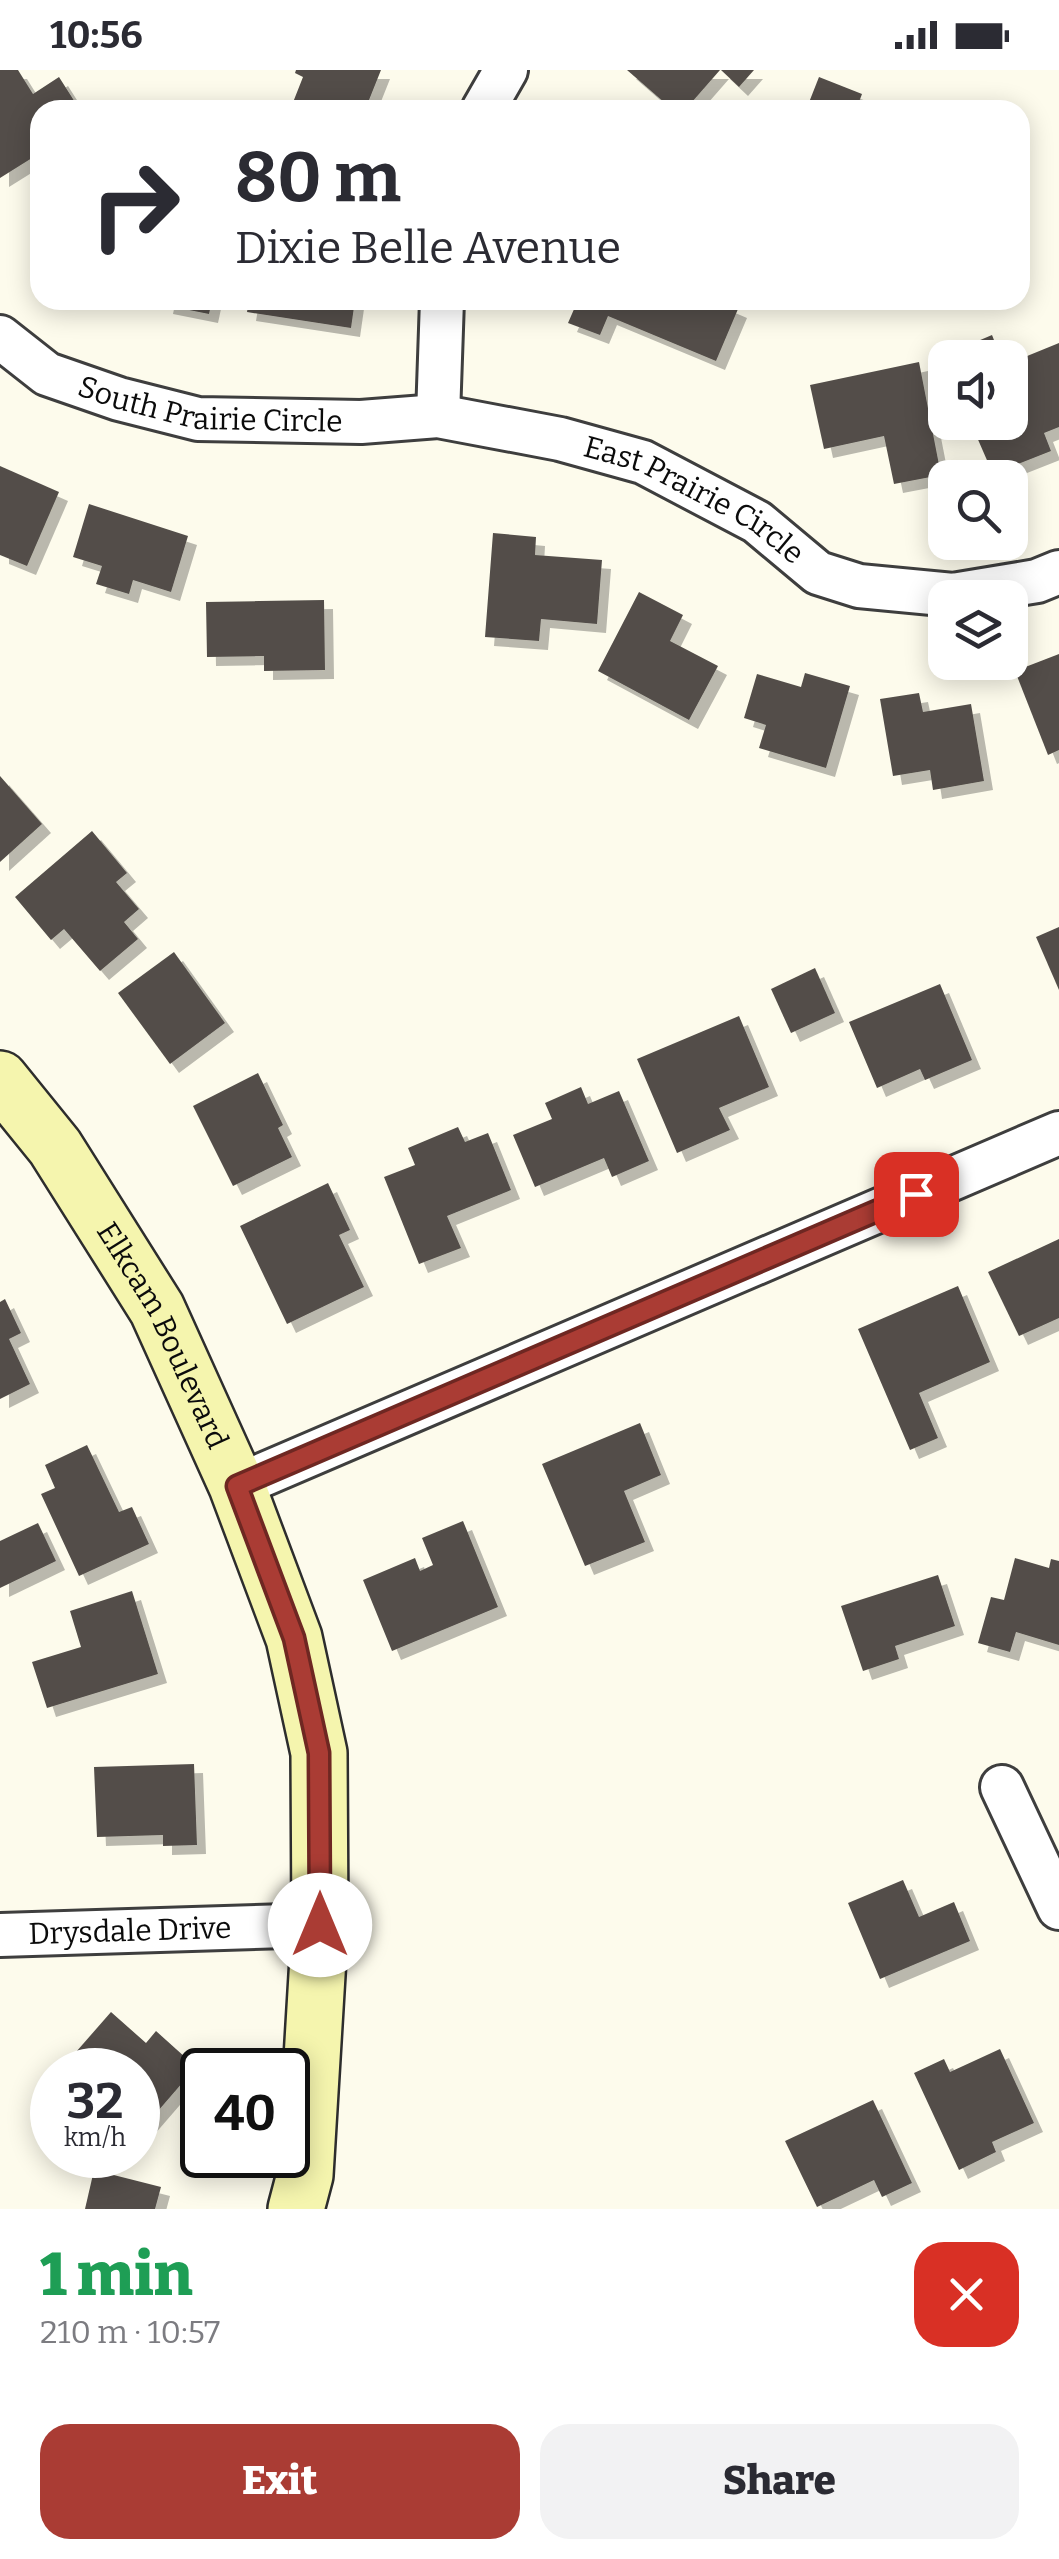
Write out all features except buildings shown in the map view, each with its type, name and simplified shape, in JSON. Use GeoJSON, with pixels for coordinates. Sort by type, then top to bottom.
{"type":"FeatureCollection","features":[{"type":"Feature","properties":{"kind":"street"},"geometry":{"type":"LineString","coordinates":[[489,100],[506,70]]}},
{"type":"Feature","properties":{"kind":"street"},"geometry":{"type":"LineString","coordinates":[[438,416],[442,310]]}},
{"type":"Feature","properties":{"kind":"street","name":"South Prairie Circle"},"geometry":{"type":"LineString","coordinates":[[0,337],[46,374],[118,399],[198,419],[361,422],[438,416]]}},
{"type":"Feature","properties":{"kind":"street","name":"East Prairie Circle"},"geometry":{"type":"LineString","coordinates":[[438,416],[560,440],[643,462],[757,522],[818,573],[859,586],[953,595],[1037,581],[1059,572]]}},
{"type":"Feature","properties":{"kind":"street","name":"Elkcam Boulevard"},"geometry":{"type":"LineString","coordinates":[[0,1079],[55,1147],[158,1309],[237,1486],[294,1638],[319,1753],[320,1925],[305,2174],[296,2209]]}},
{"type":"Feature","properties":{"kind":"street"},"geometry":{"type":"LineString","coordinates":[[237,1486],[1059,1132]]}},
{"type":"Feature","properties":{"kind":"street"},"geometry":{"type":"LineString","coordinates":[[1002,1787],[1059,1908]]}},
{"type":"Feature","properties":{"kind":"street","name":"Drysdale Drive"},"geometry":{"type":"LineString","coordinates":[[0,1936],[320,1925]]}},
{"type":"Feature","properties":{"kind":"route"},"geometry":{"type":"LineString","coordinates":[[320,1925],[319,1753],[294,1638],[237,1486],[916,1194]]}}]}
